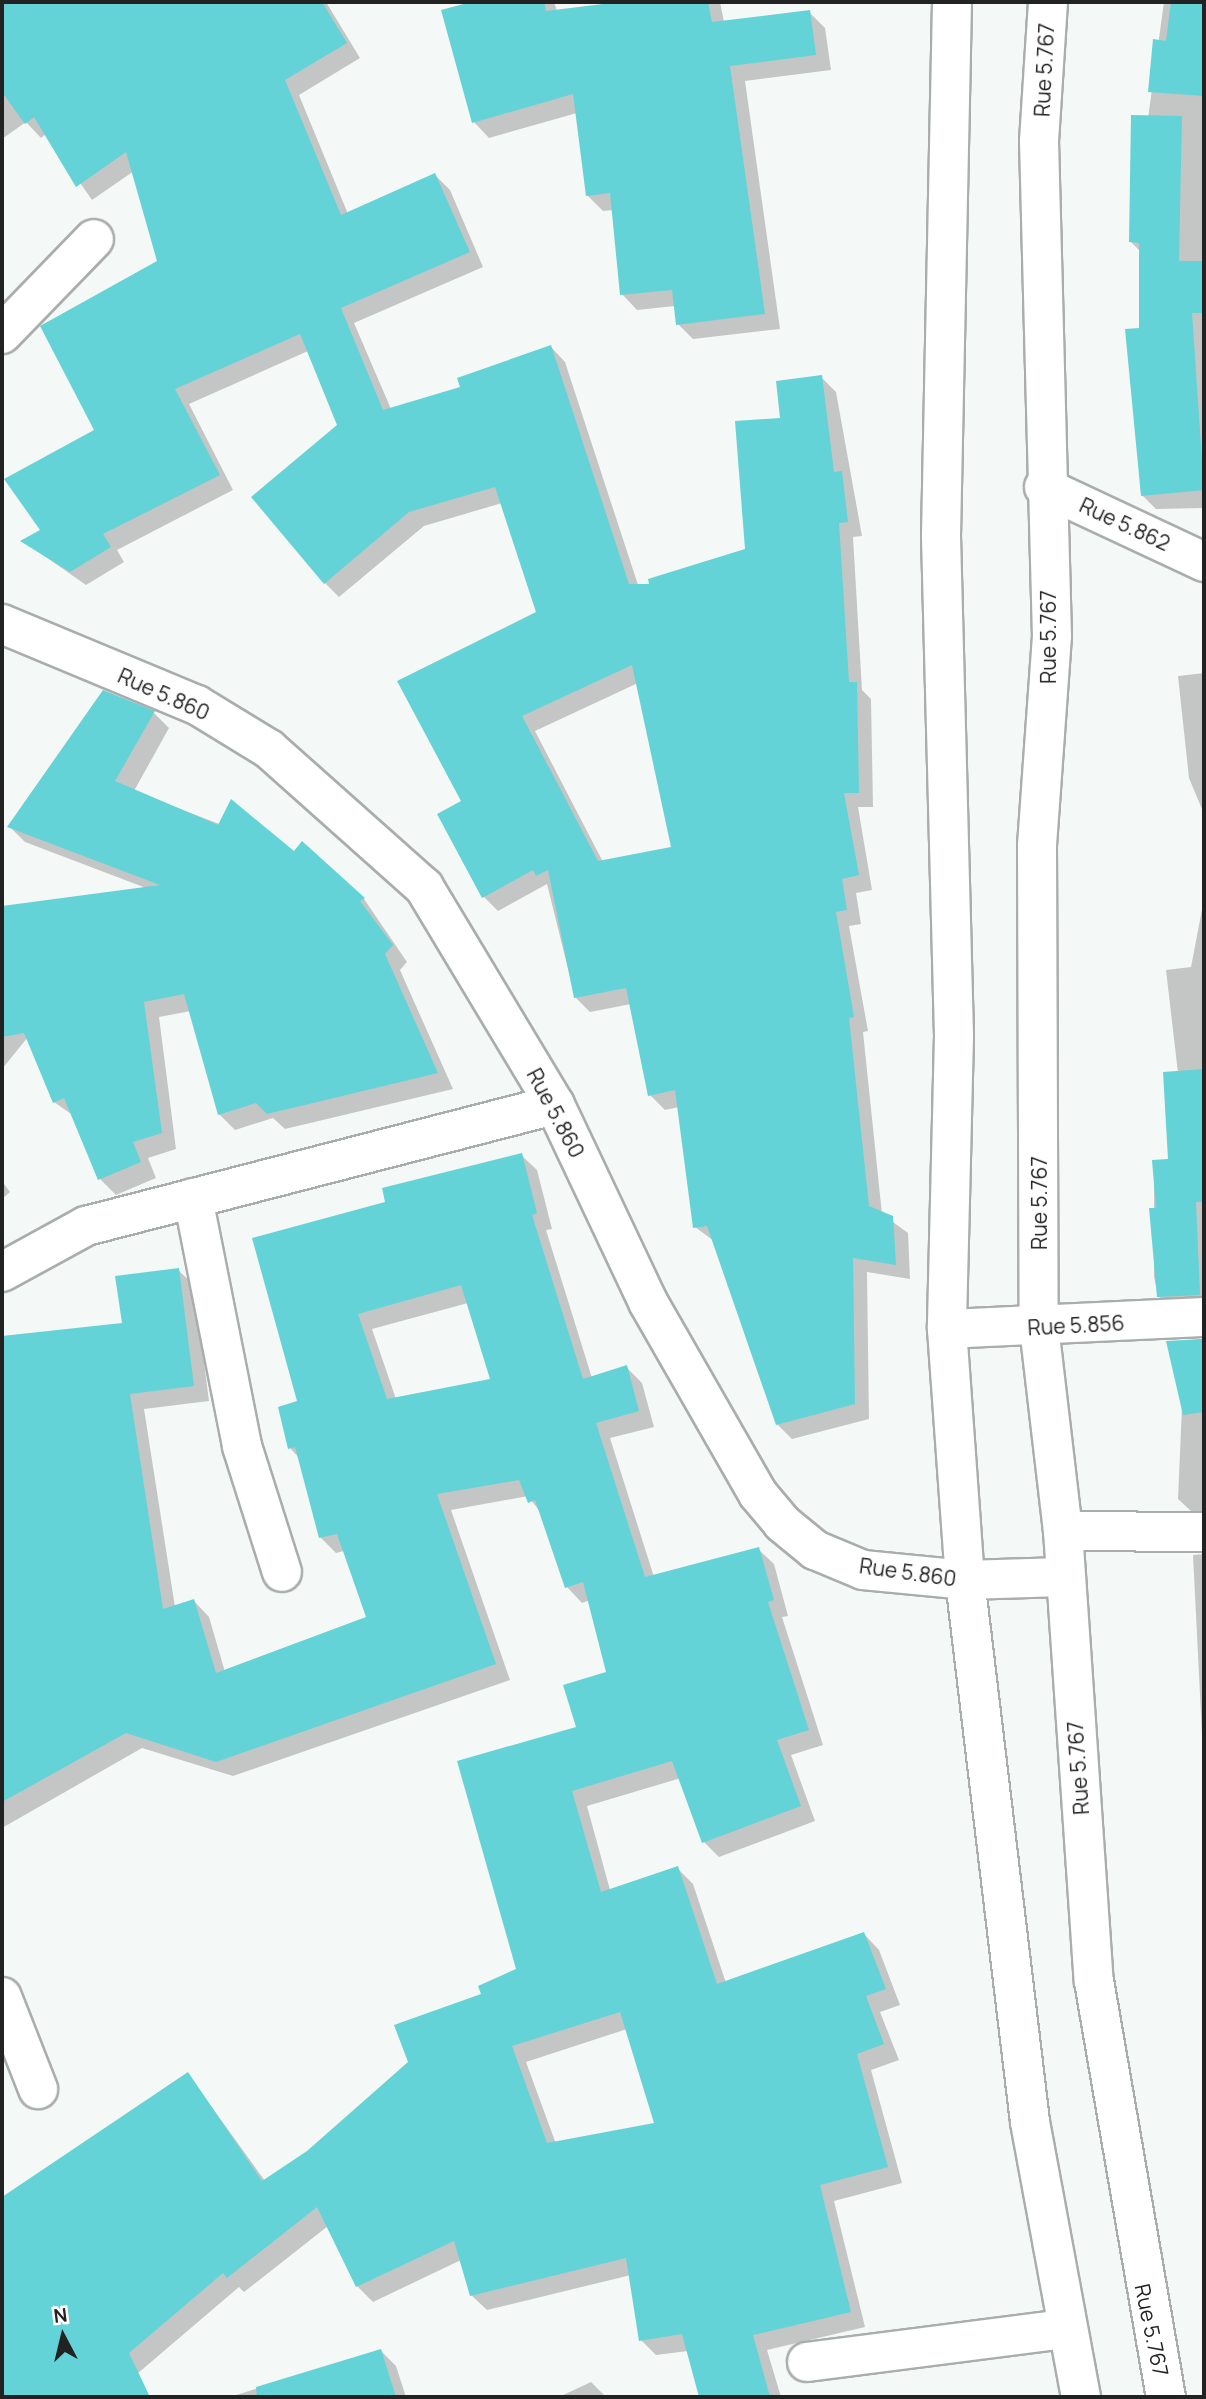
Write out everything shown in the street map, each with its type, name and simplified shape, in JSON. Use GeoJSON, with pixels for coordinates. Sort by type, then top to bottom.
{"type":"FeatureCollection","features":[{"type":"Feature","properties":{"kind":"main road"},"geometry":{"type":"LineString","coordinates":[[952,2],[941,536],[954,1036],[947,1329],[965,1580],[1030,2122],[1066,2329],[1081,2397]]}},
{"type":"Feature","properties":{"kind":"main road","name":"Rue 5.767"},"geometry":{"type":"LineString","coordinates":[[1048,2],[1040,141],[1044,487],[1052,636],[1037,846],[1039,1327],[1063,1531],[1063,1577],[1094,1981],[1166,2397]]}},
{"type":"Feature","properties":{"kind":"main road"},"geometry":{"type":"LineString","coordinates":[[2,334],[93,239]]}},
{"type":"Feature","properties":{"kind":"main road","name":"Rue 5.862"},"geometry":{"type":"LineString","coordinates":[[1044,487],[1204,562]]}},
{"type":"Feature","properties":{"kind":"main road","name":"Rue 5.860"},"geometry":{"type":"LineString","coordinates":[[2,624],[197,705],[270,749],[357,821],[424,887],[555,1105],[648,1302],[758,1494],[782,1524],[815,1550],[863,1570],[965,1580],[1063,1577]]}},
{"type":"Feature","properties":{"kind":"main road"},"geometry":{"type":"LineString","coordinates":[[2,1272],[86,1226],[555,1105]]}},
{"type":"Feature","properties":{"kind":"main road"},"geometry":{"type":"LineString","coordinates":[[193,1198],[242,1446],[282,1572]]}},
{"type":"Feature","properties":{"kind":"main road","name":"Rue 5.856"},"geometry":{"type":"LineString","coordinates":[[947,1329],[1039,1327],[1204,1317]]}},
{"type":"Feature","properties":{"kind":"main road"},"geometry":{"type":"LineString","coordinates":[[1063,1531],[1204,1532]]}},
{"type":"Feature","properties":{"kind":"main road"},"geometry":{"type":"LineString","coordinates":[[2,1997],[38,2089]]}},
{"type":"Feature","properties":{"kind":"main road"},"geometry":{"type":"LineString","coordinates":[[807,2362],[1066,2329]]}},
{"type":"Feature","properties":{"kind":"building"},"geometry":{"type":"Polygon","coordinates":[[[2,2],[322,2],[347,43],[285,80],[341,215],[435,173],[470,252],[341,308],[383,410],[460,387],[457,378],[551,345],[629,584],[649,584],[648,579],[745,549],[735,421],[780,418],[776,381],[822,375],[834,472],[842,471],[848,522],[839,523],[849,682],[857,682],[859,793],[844,793],[859,875],[842,879],[847,910],[836,912],[854,1017],[849,1018],[869,1206],[893,1216],[896,1265],[853,1258],[855,1404],[776,1425],[707,1226],[693,1228],[675,1090],[648,1096],[626,988],[574,998],[548,870],[536,876],[533,870],[482,898],[437,814],[461,801],[397,681],[536,612],[495,487],[409,512],[324,584],[251,497],[337,425],[300,334],[175,389],[220,475],[103,534],[111,547],[70,572],[20,541],[40,530],[4,479],[94,430],[40,326],[157,261],[126,152],[76,187],[34,117],[25,124],[2,92],[2,2]],[[632,665],[522,716],[598,861],[671,847],[632,665]]]}},
{"type":"Feature","properties":{"kind":"building"},"geometry":{"type":"Polygon","coordinates":[[[471,2],[544,2],[546,11],[619,2],[708,2],[712,22],[810,10],[816,55],[730,66],[765,314],[676,325],[672,290],[620,295],[610,193],[586,196],[573,94],[472,123],[441,10],[471,2]]]}},
{"type":"Feature","properties":{"kind":"building"},"geometry":{"type":"Polygon","coordinates":[[[1171,2],[1204,2],[1204,96],[1148,92],[1153,39],[1166,41],[1171,2]]]}},
{"type":"Feature","properties":{"kind":"building"},"geometry":{"type":"Polygon","coordinates":[[[1131,115],[1182,116],[1179,261],[1204,261],[1204,313],[1192,313],[1204,490],[1141,496],[1125,329],[1139,328],[1139,243],[1129,242],[1131,115]]]}},
{"type":"Feature","properties":{"kind":"building"},"geometry":{"type":"Polygon","coordinates":[[[103,690],[155,711],[115,781],[218,825],[231,799],[294,851],[302,841],[365,898],[360,901],[393,945],[385,954],[438,1073],[267,1114],[256,1103],[218,1115],[184,994],[144,1002],[162,1133],[133,1142],[141,1162],[98,1180],[64,1098],[53,1103],[24,1033],[2,1037],[2,906],[160,885],[7,827],[103,690]]]}},
{"type":"Feature","properties":{"kind":"building"},"geometry":{"type":"Polygon","coordinates":[[[1204,1069],[1204,1202],[1196,1202],[1200,1295],[1157,1297],[1149,1208],[1156,1208],[1152,1160],[1168,1159],[1163,1072],[1204,1069]]]}},
{"type":"Feature","properties":{"kind":"building"},"geometry":{"type":"Polygon","coordinates":[[[522,1153],[537,1213],[532,1215],[583,1379],[627,1365],[639,1411],[596,1423],[645,1577],[759,1547],[774,1600],[768,1602],[809,1730],[777,1740],[801,1806],[702,1843],[672,1761],[572,1791],[601,1892],[678,1866],[717,1984],[864,1932],[886,1989],[866,1996],[884,2044],[857,2054],[888,2167],[820,2185],[851,2312],[753,2335],[770,2397],[699,2397],[682,2334],[639,2341],[626,2258],[470,2296],[454,2241],[356,2287],[317,2207],[227,2278],[223,2273],[129,2353],[150,2397],[2,2397],[2,2197],[188,2072],[262,2181],[307,2151],[408,2062],[394,2025],[481,1994],[478,1986],[516,1969],[457,1761],[576,1727],[563,1685],[606,1672],[583,1582],[565,1588],[535,1500],[528,1503],[519,1480],[437,1494],[496,1664],[216,1762],[126,1733],[2,1802],[2,1336],[122,1323],[115,1276],[179,1268],[194,1386],[130,1394],[163,1609],[194,1599],[216,1673],[366,1617],[337,1534],[319,1538],[295,1447],[288,1449],[278,1407],[297,1401],[252,1238],[385,1202],[382,1188],[522,1153]],[[461,1285],[358,1314],[387,1399],[490,1379],[461,1285]],[[620,2012],[512,2046],[547,2143],[654,2123],[620,2012]]]}},
{"type":"Feature","properties":{"kind":"building"},"geometry":{"type":"Polygon","coordinates":[[[1202,1339],[1204,1412],[1183,1415],[1166,1341],[1202,1339]]]}},
{"type":"Feature","properties":{"kind":"building"},"geometry":{"type":"Polygon","coordinates":[[[381,2349],[396,2397],[257,2397],[256,2387],[381,2349]]]}}]}
